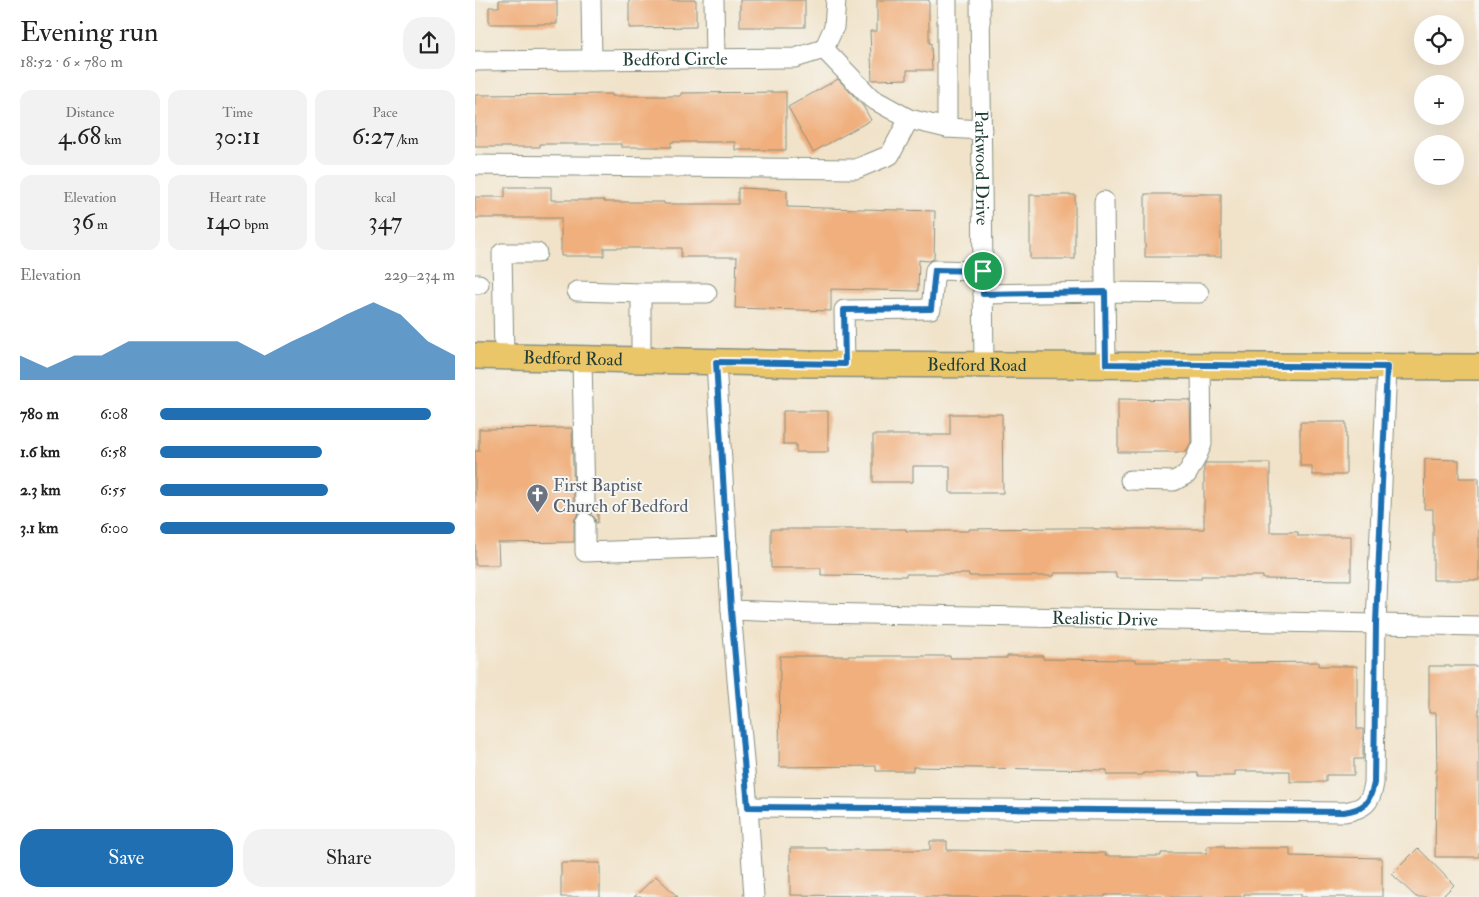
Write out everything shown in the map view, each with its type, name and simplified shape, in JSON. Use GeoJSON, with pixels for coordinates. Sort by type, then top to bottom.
{"type":"FeatureCollection","features":[{"type":"Feature","properties":{"kind":"main road","name":"Bedford Road"},"geometry":{"type":"LineString","coordinates":[[475,356],[845,364],[1479,367]]}},
{"type":"Feature","properties":{"kind":"street"},"geometry":{"type":"LineString","coordinates":[[591,0],[592,60]]}},
{"type":"Feature","properties":{"kind":"street"},"geometry":{"type":"LineString","coordinates":[[714,0],[715,58]]}},
{"type":"Feature","properties":{"kind":"street"},"geometry":{"type":"LineString","coordinates":[[836,0],[834,27],[824,49],[871,98],[909,119],[947,128],[981,130]]}},
{"type":"Feature","properties":{"kind":"street"},"geometry":{"type":"LineString","coordinates":[[947,0],[947,128]]}},
{"type":"Feature","properties":{"kind":"street","name":"Parkwood Drive"},"geometry":{"type":"LineString","coordinates":[[980,0],[984,365]]}},
{"type":"Feature","properties":{"kind":"street","name":"Bedford Circle"},"geometry":{"type":"LineString","coordinates":[[475,60],[795,58],[824,49]]}},
{"type":"Feature","properties":{"kind":"street"},"geometry":{"type":"LineString","coordinates":[[475,165],[856,169],[891,155],[909,119]]}},
{"type":"Feature","properties":{"kind":"street"},"geometry":{"type":"LineString","coordinates":[[1104,201],[1106,364]]}},
{"type":"Feature","properties":{"kind":"street"},"geometry":{"type":"LineString","coordinates":[[503,356],[501,253],[537,253]]}},
{"type":"Feature","properties":{"kind":"street"},"geometry":{"type":"LineString","coordinates":[[845,364],[844,310],[931,309],[935,270],[983,271]]}},
{"type":"Feature","properties":{"kind":"street"},"geometry":{"type":"LineString","coordinates":[[577,292],[707,293]]}},
{"type":"Feature","properties":{"kind":"street"},"geometry":{"type":"LineString","coordinates":[[641,293],[641,360]]}},
{"type":"Feature","properties":{"kind":"street"},"geometry":{"type":"LineString","coordinates":[[983,294],[1199,293]]}},
{"type":"Feature","properties":{"kind":"street"},"geometry":{"type":"LineString","coordinates":[[582,358],[585,552],[727,547]]}},
{"type":"Feature","properties":{"kind":"street"},"geometry":{"type":"LineString","coordinates":[[716,362],[731,610],[754,897]]}},
{"type":"Feature","properties":{"kind":"street"},"geometry":{"type":"LineString","coordinates":[[1130,480],[1174,481],[1187,474],[1202,444],[1201,366]]}},
{"type":"Feature","properties":{"kind":"street"},"geometry":{"type":"LineString","coordinates":[[748,807],[1344,812],[1355,810],[1367,803],[1372,795],[1374,783],[1376,624],[1387,367]]}},
{"type":"Feature","properties":{"kind":"street","name":"Realistic Drive"},"geometry":{"type":"LineString","coordinates":[[731,610],[1479,626]]}},
{"type":"Feature","properties":{"kind":"building"},"geometry":{"type":"Polygon","coordinates":[[[499,0],[557,0],[557,24],[489,24],[489,7],[499,7],[499,0]]]}},
{"type":"Feature","properties":{"kind":"building"},"geometry":{"type":"Polygon","coordinates":[[[629,0],[696,0],[696,27],[629,28],[629,0]]]}},
{"type":"Feature","properties":{"kind":"building"},"geometry":{"type":"Polygon","coordinates":[[[740,0],[805,0],[805,27],[740,27],[740,0]]]}},
{"type":"Feature","properties":{"kind":"building"},"geometry":{"type":"Polygon","coordinates":[[[877,0],[929,0],[929,43],[931,43],[932,70],[907,70],[907,79],[872,80],[870,31],[877,31],[877,0]]]}},
{"type":"Feature","properties":{"kind":"building"},"geometry":{"type":"Polygon","coordinates":[[[838,79],[863,106],[871,120],[813,152],[788,107],[838,79]]]}},
{"type":"Feature","properties":{"kind":"building"},"geometry":{"type":"Polygon","coordinates":[[[786,92],[786,150],[735,150],[735,142],[671,142],[671,147],[621,147],[621,144],[540,144],[540,147],[475,147],[475,95],[612,94],[612,96],[681,96],[681,93],[786,92]]]}},
{"type":"Feature","properties":{"kind":"building"},"geometry":{"type":"Polygon","coordinates":[[[505,187],[551,187],[551,200],[664,202],[664,204],[738,204],[738,188],[787,190],[787,207],[935,211],[934,259],[929,261],[919,260],[918,291],[831,289],[831,311],[735,308],[737,257],[681,257],[681,248],[604,248],[604,256],[561,256],[561,218],[475,218],[475,197],[505,197],[505,187]]]}},
{"type":"Feature","properties":{"kind":"building"},"geometry":{"type":"Polygon","coordinates":[[[1145,194],[1221,194],[1221,257],[1145,257],[1145,194]]]}},
{"type":"Feature","properties":{"kind":"building"},"geometry":{"type":"Polygon","coordinates":[[[1030,195],[1075,195],[1075,259],[1030,259],[1030,195]]]}},
{"type":"Feature","properties":{"kind":"building"},"geometry":{"type":"Polygon","coordinates":[[[1118,399],[1190,400],[1191,442],[1186,452],[1118,452],[1118,399]]]}},
{"type":"Feature","properties":{"kind":"building"},"geometry":{"type":"Polygon","coordinates":[[[783,411],[828,411],[828,452],[796,452],[796,444],[783,444],[783,411]]]}},
{"type":"Feature","properties":{"kind":"building"},"geometry":{"type":"Polygon","coordinates":[[[950,414],[1002,414],[1003,493],[950,493],[950,466],[913,466],[913,482],[873,482],[873,435],[950,435],[950,414]]]}},
{"type":"Feature","properties":{"kind":"building"},"geometry":{"type":"Polygon","coordinates":[[[1300,422],[1346,422],[1346,475],[1312,475],[1312,466],[1300,466],[1300,422]]]}},
{"type":"Feature","properties":{"kind":"building","name":"First Baptist Church of Bedford"},"geometry":{"type":"Polygon","coordinates":[[[572,428],[574,505],[575,510],[579,514],[575,518],[574,523],[574,542],[498,543],[499,565],[475,565],[475,451],[479,451],[479,429],[572,428]]]}},
{"type":"Feature","properties":{"kind":"building"},"geometry":{"type":"Polygon","coordinates":[[[1425,459],[1459,460],[1459,478],[1479,478],[1479,580],[1433,580],[1433,509],[1424,509],[1425,459]]]}},
{"type":"Feature","properties":{"kind":"building"},"geometry":{"type":"Polygon","coordinates":[[[1206,463],[1270,463],[1270,532],[1298,532],[1298,536],[1351,536],[1351,580],[1263,579],[1263,576],[1201,576],[1201,579],[1116,578],[1116,573],[1054,573],[1054,576],[969,576],[969,574],[906,574],[906,576],[821,575],[821,568],[771,568],[771,529],[969,531],[969,529],[1064,528],[1204,529],[1204,467],[1206,463]]]}},
{"type":"Feature","properties":{"kind":"building"},"geometry":{"type":"Polygon","coordinates":[[[596,505],[598,505],[598,523],[596,523],[595,518],[591,514],[595,510],[596,505]]]}},
{"type":"Feature","properties":{"kind":"building"},"geometry":{"type":"Polygon","coordinates":[[[780,656],[1007,658],[1007,656],[1043,656],[1043,659],[1135,660],[1135,662],[1319,662],[1319,666],[1357,666],[1357,729],[1363,729],[1363,759],[1354,759],[1354,775],[1326,775],[1326,782],[1290,782],[1290,771],[1235,771],[1235,776],[1198,776],[1198,773],[1107,775],[1107,770],[913,767],[913,771],[876,771],[876,766],[779,767],[780,656]]]}},
{"type":"Feature","properties":{"kind":"building"},"geometry":{"type":"Polygon","coordinates":[[[1429,666],[1479,666],[1479,857],[1435,857],[1436,713],[1429,713],[1429,666]]]}},
{"type":"Feature","properties":{"kind":"building"},"geometry":{"type":"Polygon","coordinates":[[[930,841],[947,841],[947,850],[1105,853],[1105,856],[1161,856],[1161,853],[1207,853],[1207,846],[1224,846],[1224,848],[1290,848],[1290,856],[1382,858],[1382,897],[1301,897],[1301,894],[1244,894],[1244,897],[1161,897],[1161,895],[1105,895],[1105,897],[883,897],[790,895],[790,848],[930,850],[930,841]]]}},
{"type":"Feature","properties":{"kind":"building"},"geometry":{"type":"Polygon","coordinates":[[[1418,848],[1454,885],[1442,897],[1416,897],[1392,874],[1418,848]]]}},
{"type":"Feature","properties":{"kind":"building"},"geometry":{"type":"Polygon","coordinates":[[[561,863],[600,863],[600,897],[561,897],[561,863]]]}},
{"type":"Feature","properties":{"kind":"building"},"geometry":{"type":"Polygon","coordinates":[[[656,876],[678,897],[634,897],[656,876]]]}},
{"type":"Feature","properties":{"kind":"place","name":"First Baptist Church of Bedford"},"geometry":{"type":"Point","coordinates":[537,514]}},
{"type":"Feature","properties":{"kind":"route"},"geometry":{"type":"LineString","coordinates":[[935,270],[983,271],[983,294],[1105,292],[1106,364],[1387,367],[1376,624],[1374,783],[1372,795],[1367,803],[1355,810],[1344,812],[748,807],[731,610],[716,362],[845,364],[844,310],[931,309],[935,270]]}}]}
